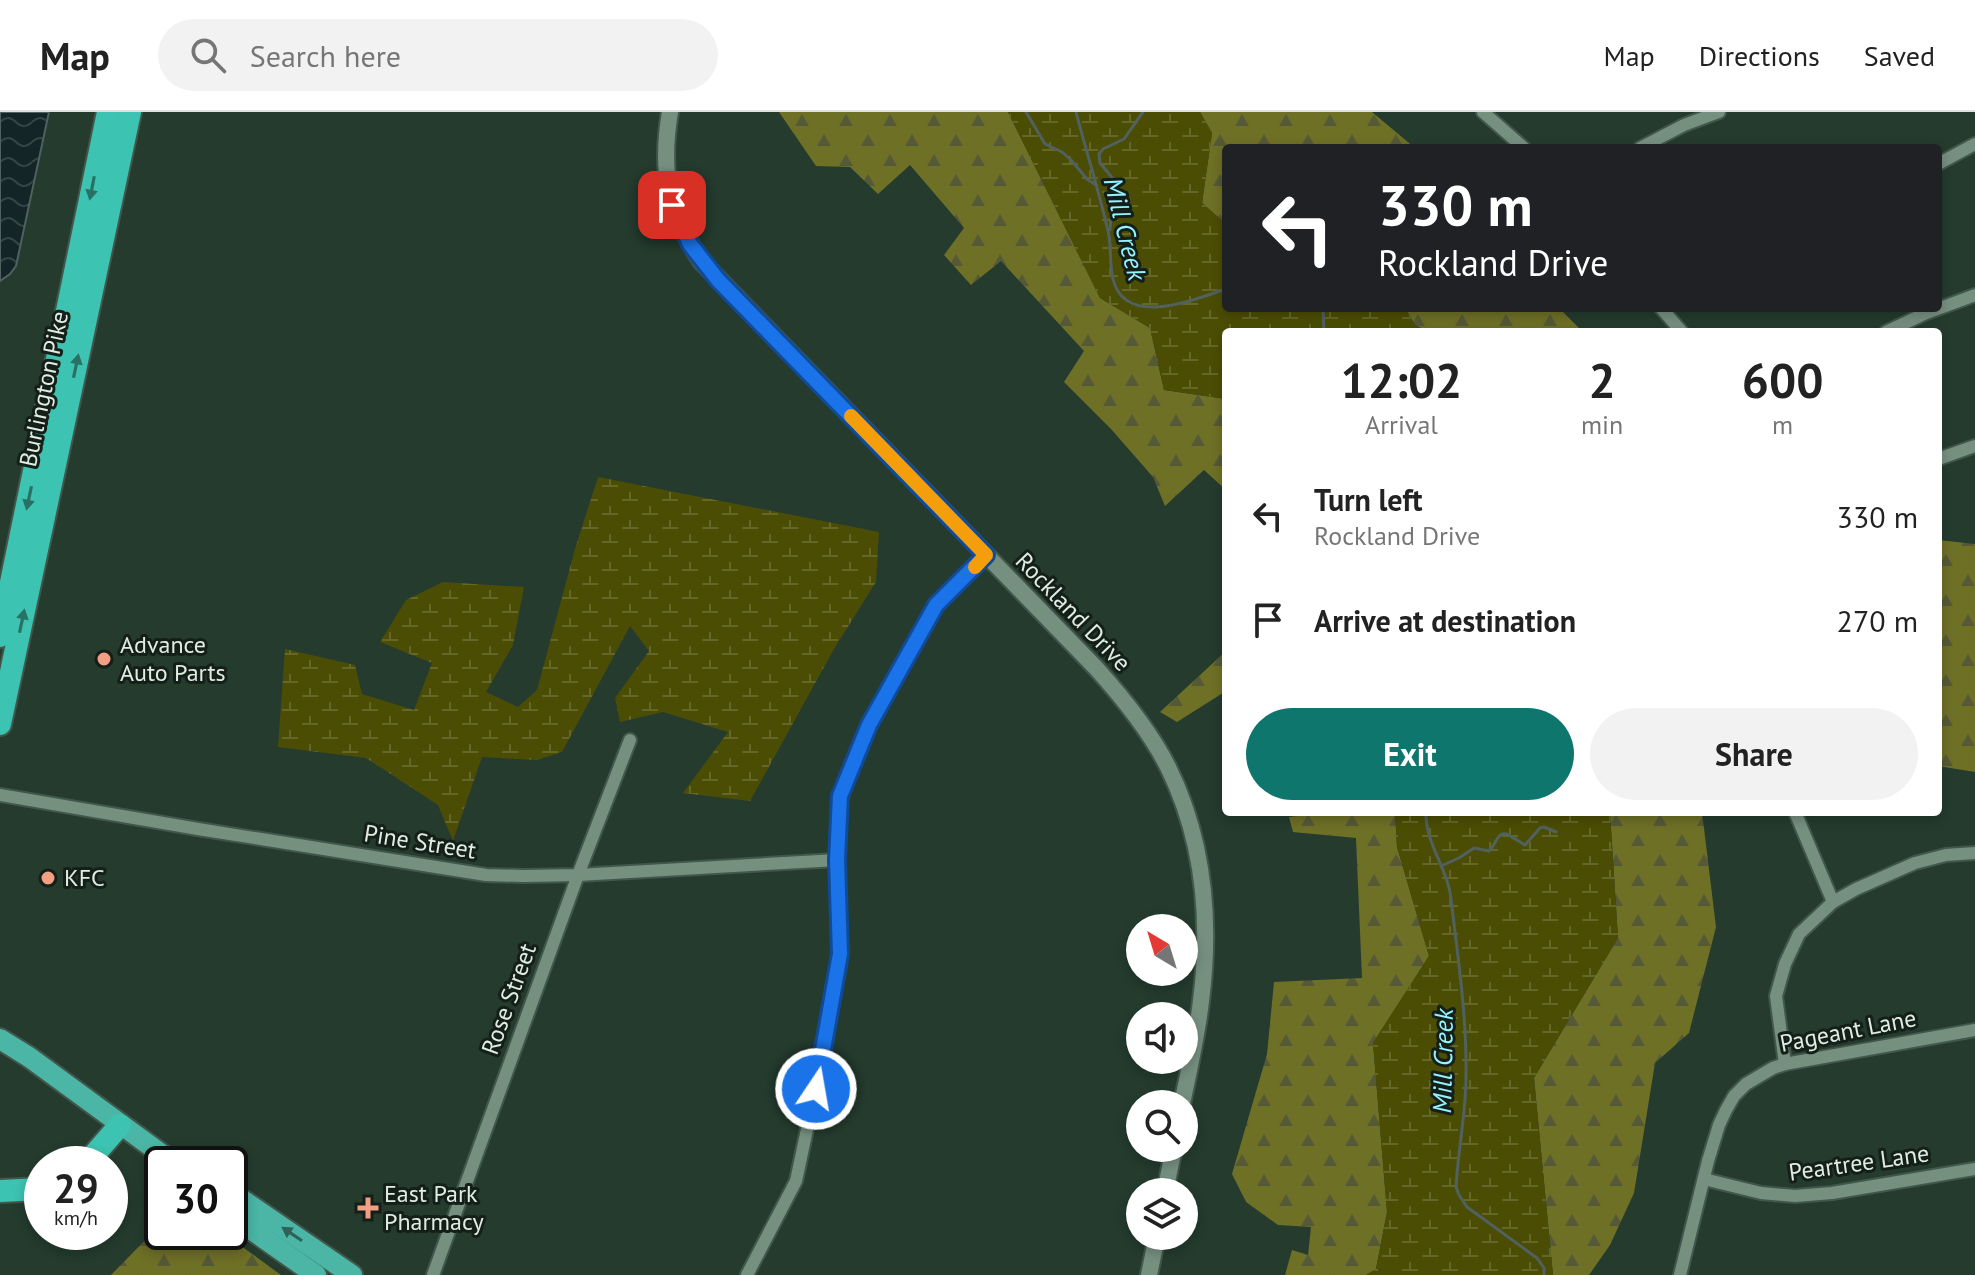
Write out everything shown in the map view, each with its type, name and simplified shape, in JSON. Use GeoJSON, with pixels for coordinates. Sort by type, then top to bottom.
{"type":"FeatureCollection","features":[{"type":"Feature","properties":{"kind":"highway","name":"Burlington Pike"},"geometry":{"type":"LineString","coordinates":[[0,636],[5,593],[108,112]]}},
{"type":"Feature","properties":{"kind":"highway","name":"Burlington Pike"},"geometry":{"type":"LineString","coordinates":[[0,724],[130,112]]}},
{"type":"Feature","properties":{"kind":"highway"},"geometry":{"type":"LineString","coordinates":[[102,1146],[120,1125]]}},
{"type":"Feature","properties":{"kind":"highway"},"geometry":{"type":"LineString","coordinates":[[0,1191],[24,1190]]}},
{"type":"Feature","properties":{"kind":"main road"},"geometry":{"type":"LineString","coordinates":[[0,1039],[150,1146]]}},
{"type":"Feature","properties":{"kind":"main road"},"geometry":{"type":"LineString","coordinates":[[248,1204],[352,1275]]}},
{"type":"Feature","properties":{"kind":"main road"},"geometry":{"type":"LineString","coordinates":[[248,1227],[316,1275]]}},
{"type":"Feature","properties":{"kind":"street","name":"Rockland Drive"},"geometry":{"type":"LineString","coordinates":[[670,112],[666,164],[672,205],[701,261],[1096,668],[1145,729],[1167,766],[1183,806],[1204,889],[1206,933],[1201,1003],[1185,1090]]}},
{"type":"Feature","properties":{"kind":"street"},"geometry":{"type":"LineString","coordinates":[[1648,144],[1684,125],[1719,112]]}},
{"type":"Feature","properties":{"kind":"street"},"geometry":{"type":"LineString","coordinates":[[1486,113],[1520,144]]}},
{"type":"Feature","properties":{"kind":"street"},"geometry":{"type":"LineString","coordinates":[[1942,162],[1975,144]]}},
{"type":"Feature","properties":{"kind":"street"},"geometry":{"type":"LineString","coordinates":[[1942,307],[1975,295]]}},
{"type":"Feature","properties":{"kind":"street"},"geometry":{"type":"LineString","coordinates":[[1664,312],[1678,328]]}},
{"type":"Feature","properties":{"kind":"street"},"geometry":{"type":"LineString","coordinates":[[1894,328],[1929,312]]}},
{"type":"Feature","properties":{"kind":"street"},"geometry":{"type":"LineString","coordinates":[[1942,458],[1975,446]]}},
{"type":"Feature","properties":{"kind":"street"},"geometry":{"type":"LineString","coordinates":[[764,1275],[749,1271],[796,1181],[840,954],[837,860],[840,796],[869,725],[936,605],[986,555]]}},
{"type":"Feature","properties":{"kind":"street","name":"Rose Street"},"geometry":{"type":"LineString","coordinates":[[433,1275],[630,740]]}},
{"type":"Feature","properties":{"kind":"street","name":"Pine Street"},"geometry":{"type":"LineString","coordinates":[[0,795],[466,872],[514,876],[837,860]]}},
{"type":"Feature","properties":{"kind":"street"},"geometry":{"type":"LineString","coordinates":[[1797,816],[1833,902]]}},
{"type":"Feature","properties":{"kind":"street"},"geometry":{"type":"LineString","coordinates":[[1785,1064],[1776,996],[1785,964],[1799,934],[1833,902],[1856,889],[1915,863],[1946,855],[1975,853]]}},
{"type":"Feature","properties":{"kind":"street","name":"Pageant Lane"},"geometry":{"type":"LineString","coordinates":[[1680,1275],[1719,1125],[1734,1096],[1759,1075],[1785,1064],[1975,1030]]}},
{"type":"Feature","properties":{"kind":"street","name":"Peartree Lane"},"geometry":{"type":"LineString","coordinates":[[1704,1179],[1770,1195],[1813,1196],[1975,1169]]}},
{"type":"Feature","properties":{"kind":"street"},"geometry":{"type":"LineString","coordinates":[[1149,1275],[1154,1250]]}},
{"type":"Feature","properties":{"kind":"green space"},"geometry":{"type":"Polygon","coordinates":[[[779,112],[1008,112],[1100,298],[1150,328],[1164,390],[1222,398],[1222,486],[1204,470],[1165,506],[1153,477],[1064,382],[1084,351],[1001,261],[971,285],[944,255],[964,228],[910,165],[878,194],[850,167],[816,166],[779,112]]]}},
{"type":"Feature","properties":{"kind":"green space"},"geometry":{"type":"Polygon","coordinates":[[[1008,112],[1200,112],[1212,133],[1202,203],[1222,220],[1222,312],[1407,312],[1415,325],[1421,328],[1222,328],[1222,398],[1164,390],[1150,328],[1100,298],[1008,112]]]}},
{"type":"Feature","properties":{"kind":"green space"},"geometry":{"type":"Polygon","coordinates":[[[1200,112],[1372,112],[1410,144],[1222,144],[1222,220],[1202,203],[1212,133],[1200,112]]]}},
{"type":"Feature","properties":{"kind":"green space"},"geometry":{"type":"Polygon","coordinates":[[[1407,312],[1563,312],[1579,328],[1421,328],[1415,325],[1407,312]]]}},
{"type":"Feature","properties":{"kind":"green space"},"geometry":{"type":"Polygon","coordinates":[[[598,477],[879,532],[876,582],[834,649],[750,801],[683,793],[728,732],[663,712],[620,722],[615,698],[649,651],[630,626],[562,752],[537,760],[482,757],[453,841],[438,805],[366,758],[278,747],[285,649],[355,665],[362,694],[414,710],[432,663],[380,642],[406,600],[443,582],[524,587],[513,645],[486,692],[518,707],[537,690],[598,477]]]}},
{"type":"Feature","properties":{"kind":"green space"},"geometry":{"type":"Polygon","coordinates":[[[1942,540],[1975,544],[1975,772],[1942,767],[1942,540]]]}},
{"type":"Feature","properties":{"kind":"green space"},"geometry":{"type":"Polygon","coordinates":[[[1222,655],[1222,694],[1177,722],[1160,712],[1222,655]]]}},
{"type":"Feature","properties":{"kind":"green space"},"geometry":{"type":"Polygon","coordinates":[[[1395,816],[1397,847],[1429,956],[1373,1043],[1387,1212],[1376,1269],[1366,1275],[1285,1275],[1292,1250],[1308,1255],[1311,1227],[1278,1225],[1246,1202],[1232,1174],[1267,1054],[1274,982],[1362,978],[1356,838],[1293,832],[1289,817],[1395,816]]]}},
{"type":"Feature","properties":{"kind":"green space"},"geometry":{"type":"Polygon","coordinates":[[[1395,816],[1610,816],[1618,938],[1534,1078],[1553,1275],[1366,1275],[1376,1269],[1387,1212],[1373,1043],[1429,956],[1397,847],[1395,816]]]}},
{"type":"Feature","properties":{"kind":"green space"},"geometry":{"type":"Polygon","coordinates":[[[1610,816],[1702,816],[1716,927],[1689,1033],[1655,1063],[1634,1193],[1610,1245],[1589,1275],[1553,1275],[1534,1078],[1618,938],[1610,816]]]}},
{"type":"Feature","properties":{"kind":"green space"},"geometry":{"type":"Polygon","coordinates":[[[144,1241],[144,1250],[247,1250],[281,1275],[111,1275],[144,1241]]]}},
{"type":"Feature","properties":{"kind":"water"},"geometry":{"type":"Polygon","coordinates":[[[0,112],[49,112],[16,266],[0,281],[0,112]]]}},
{"type":"Feature","properties":{"kind":"waterway"},"geometry":{"type":"LineString","coordinates":[[1026,112],[1045,144],[1062,152],[1096,185]]}},
{"type":"Feature","properties":{"kind":"waterway","name":"Mill Creek"},"geometry":{"type":"LineString","coordinates":[[1076,112],[1101,201],[1110,243],[1113,279],[1120,294],[1131,303],[1146,307],[1180,303],[1222,290]]}},
{"type":"Feature","properties":{"kind":"waterway"},"geometry":{"type":"LineString","coordinates":[[1110,230],[1114,180],[1100,163],[1099,154],[1124,139],[1143,112]]}},
{"type":"Feature","properties":{"kind":"waterway","name":"Mill Creek"},"geometry":{"type":"LineString","coordinates":[[1323,312],[1324,328]]}},
{"type":"Feature","properties":{"kind":"waterway","name":"Mill Creek"},"geometry":{"type":"LineString","coordinates":[[1426,816],[1429,835],[1449,888],[1464,1010],[1466,1091],[1456,1187],[1467,1207],[1537,1258],[1544,1268],[1544,1275]]}},
{"type":"Feature","properties":{"kind":"waterway"},"geometry":{"type":"LineString","coordinates":[[1441,866],[1474,848],[1489,851],[1502,834],[1525,845],[1540,828],[1556,832]]}},
{"type":"Feature","properties":{"kind":"slow traffic"},"geometry":{"type":"LineString","coordinates":[[851,416],[986,555],[975,567]]}},
{"type":"Feature","properties":{"kind":"place","name":"Advance Auto Parts"},"geometry":{"type":"Point","coordinates":[104,659]}},
{"type":"Feature","properties":{"kind":"place","name":"KFC"},"geometry":{"type":"Point","coordinates":[48,878]}},
{"type":"Feature","properties":{"kind":"place","name":"East Park Pharmacy"},"geometry":{"type":"Point","coordinates":[368,1208]}},
{"type":"Feature","properties":{"kind":"route"},"geometry":{"type":"LineString","coordinates":[[672,205],[690,244],[718,280],[986,555],[936,605],[869,725],[840,796],[837,860],[840,954],[816,1089]]}}]}
